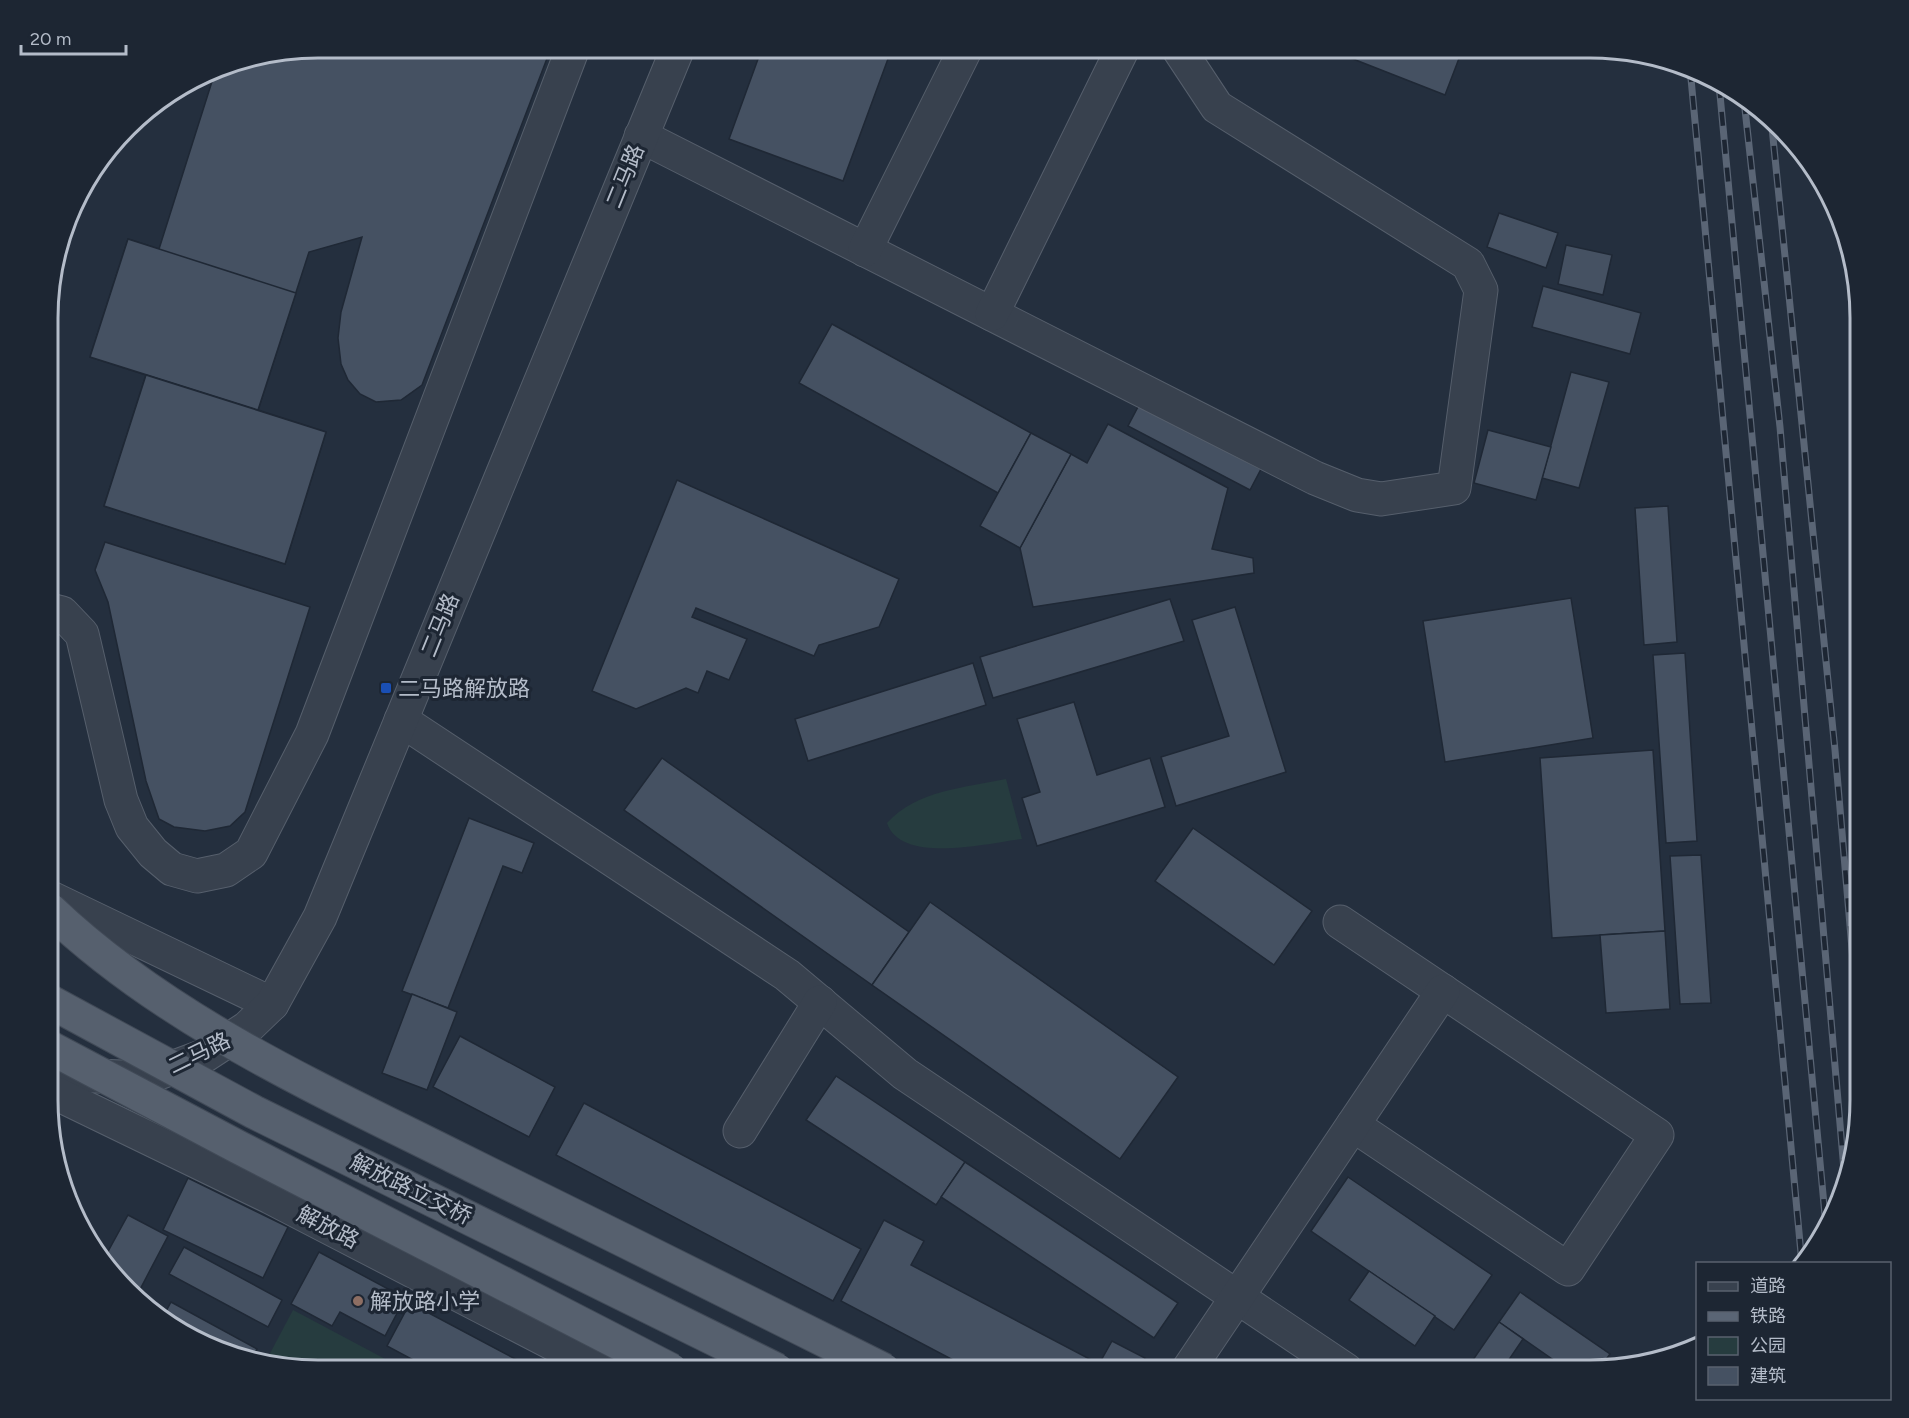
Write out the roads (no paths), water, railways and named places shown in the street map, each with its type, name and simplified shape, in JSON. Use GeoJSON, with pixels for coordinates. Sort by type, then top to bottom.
{"type":"FeatureCollection","features":[{"type":"Feature","properties":{"kind":"main road"},"geometry":{"type":"LineString","coordinates":[[58,917],[114,964],[173,1005],[271,1065],[864,1360]]}},
{"type":"Feature","properties":{"kind":"main road","name":"解放路立交桥"},"geometry":{"type":"LineString","coordinates":[[58,1006],[254,1112],[757,1360]]}},
{"type":"Feature","properties":{"kind":"main road","name":"解放路立交桥"},"geometry":{"type":"LineString","coordinates":[[58,1052],[238,1148],[651,1360]]}},
{"type":"Feature","properties":{"kind":"street"},"geometry":{"type":"LineString","coordinates":[[58,612],[62,613],[82,634],[121,800],[132,827],[153,853],[172,869],[197,876],[226,870],[251,852],[312,734],[569,58]]}},
{"type":"Feature","properties":{"kind":"street","name":"二马路"},"geometry":{"type":"LineString","coordinates":[[58,1074],[145,1078],[204,1056],[247,1028],[272,1004],[320,917],[674,58]]}},
{"type":"Feature","properties":{"kind":"street"},"geometry":{"type":"LineString","coordinates":[[865,250],[961,58]]}},
{"type":"Feature","properties":{"kind":"street"},"geometry":{"type":"LineString","coordinates":[[992,314],[1118,58]]}},
{"type":"Feature","properties":{"kind":"street"},"geometry":{"type":"LineString","coordinates":[[641,136],[1315,478],[1336,487],[1381,499],[1454,488],[1481,290],[1468,264],[1217,107],[1185,58]]}},
{"type":"Feature","properties":{"kind":"street"},"geometry":{"type":"LineString","coordinates":[[401,720],[787,975],[905,1074],[1331,1360]]}},
{"type":"Feature","properties":{"kind":"street"},"geometry":{"type":"LineString","coordinates":[[58,901],[272,1004]]}},
{"type":"Feature","properties":{"kind":"street"},"geometry":{"type":"LineString","coordinates":[[1340,922],[1658,1136],[1568,1269],[1353,1125]]}},
{"type":"Feature","properties":{"kind":"street"},"geometry":{"type":"LineString","coordinates":[[1195,1360],[1443,991]]}},
{"type":"Feature","properties":{"kind":"street"},"geometry":{"type":"LineString","coordinates":[[740,1131],[820,1002]]}},
{"type":"Feature","properties":{"kind":"street","name":"解放路"},"geometry":{"type":"LineString","coordinates":[[58,1094],[270,1197],[585,1360]]}},
{"type":"Feature","properties":{"kind":"railway"},"geometry":{"type":"LineString","coordinates":[[1691,78],[1801,1253]]}},
{"type":"Feature","properties":{"kind":"railway"},"geometry":{"type":"LineString","coordinates":[[1720,93],[1825,1212]]}},
{"type":"Feature","properties":{"kind":"railway"},"geometry":{"type":"LineString","coordinates":[[1745,109],[1780,427],[1843,1162]]}},
{"type":"Feature","properties":{"kind":"railway"},"geometry":{"type":"LineString","coordinates":[[1773,134],[1835,750],[1850,926]]}},
{"type":"Feature","properties":{"kind":"place","name":"二马路解放路"},"geometry":{"type":"Point","coordinates":[386,688]}},
{"type":"Feature","properties":{"kind":"place","name":"解放路小学"},"geometry":{"type":"Point","coordinates":[358,1301]}}]}
